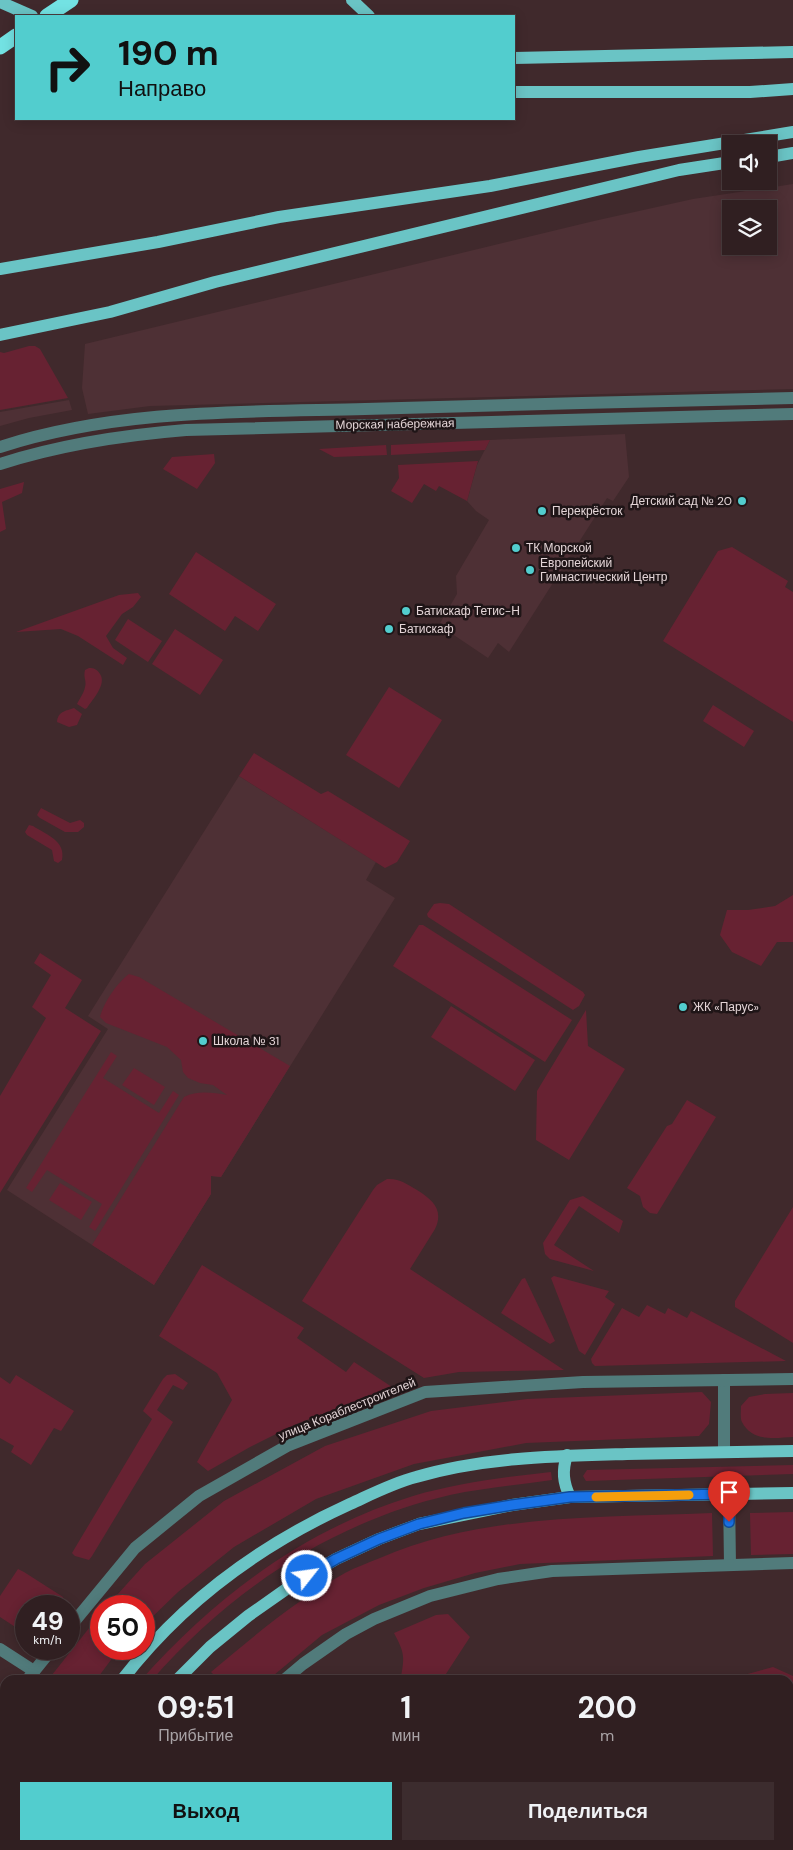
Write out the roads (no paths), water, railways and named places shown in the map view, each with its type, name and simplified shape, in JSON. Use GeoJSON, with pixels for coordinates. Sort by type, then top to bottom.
{"type":"FeatureCollection","features":[{"type":"Feature","properties":{"kind":"highway"},"geometry":{"type":"LineString","coordinates":[[48,15],[71,0]]}},
{"type":"Feature","properties":{"kind":"highway"},"geometry":{"type":"LineString","coordinates":[[0,47],[15,37]]}},
{"type":"Feature","properties":{"kind":"main road"},"geometry":{"type":"LineString","coordinates":[[352,0],[367,15]]}},
{"type":"Feature","properties":{"kind":"main road"},"geometry":{"type":"LineString","coordinates":[[0,2],[30,15]]}},
{"type":"Feature","properties":{"kind":"main road"},"geometry":{"type":"LineString","coordinates":[[515,58],[793,52]]}},
{"type":"Feature","properties":{"kind":"main road"},"geometry":{"type":"LineString","coordinates":[[515,92],[750,92],[793,89]]}},
{"type":"Feature","properties":{"kind":"main road"},"geometry":{"type":"LineString","coordinates":[[0,269],[158,242],[279,217],[490,186],[639,157],[793,132]]}},
{"type":"Feature","properties":{"kind":"main road"},"geometry":{"type":"LineString","coordinates":[[777,156],[793,153]]}},
{"type":"Feature","properties":{"kind":"main road"},"geometry":{"type":"LineString","coordinates":[[0,335],[110,312],[215,282],[679,170],[722,163]]}},
{"type":"Feature","properties":{"kind":"main road"},"geometry":{"type":"LineString","coordinates":[[126,1675],[164,1632],[223,1579],[251,1557],[321,1517],[384,1488],[417,1476],[510,1460],[567,1455],[793,1451]]}},
{"type":"Feature","properties":{"kind":"main road"},"geometry":{"type":"LineString","coordinates":[[567,1455],[563,1470],[564,1485],[570,1497]]}},
{"type":"Feature","properties":{"kind":"main road"},"geometry":{"type":"LineString","coordinates":[[182,1675],[210,1647],[292,1585],[336,1559],[379,1539],[419,1524],[464,1513],[570,1497],[793,1493]]}},
{"type":"Feature","properties":{"kind":"street","name":"Морская набережная"},"geometry":{"type":"LineString","coordinates":[[0,447],[50,432],[81,426],[148,418],[261,411],[793,398]]}},
{"type":"Feature","properties":{"kind":"street","name":"Морская набережная"},"geometry":{"type":"LineString","coordinates":[[0,464],[85,444],[153,433],[186,430],[793,414]]}},
{"type":"Feature","properties":{"kind":"street","name":"улица Кораблестроителей"},"geometry":{"type":"LineString","coordinates":[[80,1614],[134,1548],[198,1496],[287,1446],[425,1392],[583,1382],[793,1379]]}},
{"type":"Feature","properties":{"kind":"street"},"geometry":{"type":"LineString","coordinates":[[724,1380],[724,1452]]}},
{"type":"Feature","properties":{"kind":"street"},"geometry":{"type":"LineString","coordinates":[[729,1494],[730,1565]]}},
{"type":"Feature","properties":{"kind":"street"},"geometry":{"type":"LineString","coordinates":[[290,1675],[346,1634],[374,1619],[430,1596],[498,1579],[552,1571],[793,1563]]}},
{"type":"Feature","properties":{"kind":"street"},"geometry":{"type":"LineString","coordinates":[[0,1649],[29,1675]]}},
{"type":"Feature","properties":{"kind":"street"},"geometry":{"type":"LineString","coordinates":[[31,1675],[43,1660]]}},
{"type":"Feature","properties":{"kind":"place","name":"Детский сад № 20"},"geometry":{"type":"Point","coordinates":[742,501]}},
{"type":"Feature","properties":{"kind":"place","name":"Перекрёсток"},"geometry":{"type":"Point","coordinates":[542,511]}},
{"type":"Feature","properties":{"kind":"place","name":"ТК Морской"},"geometry":{"type":"Point","coordinates":[516,548]}},
{"type":"Feature","properties":{"kind":"place","name":"Европейский Гимнастический Центр"},"geometry":{"type":"Point","coordinates":[530,570]}},
{"type":"Feature","properties":{"kind":"place","name":"Батискаф Тетис-Н"},"geometry":{"type":"Point","coordinates":[406,611]}},
{"type":"Feature","properties":{"kind":"place","name":"Батискаф"},"geometry":{"type":"Point","coordinates":[389,629]}},
{"type":"Feature","properties":{"kind":"place","name":"ЖК «Парус»"},"geometry":{"type":"Point","coordinates":[683,1007]}},
{"type":"Feature","properties":{"kind":"place","name":"Школа № 31"},"geometry":{"type":"Point","coordinates":[203,1041]}}]}
